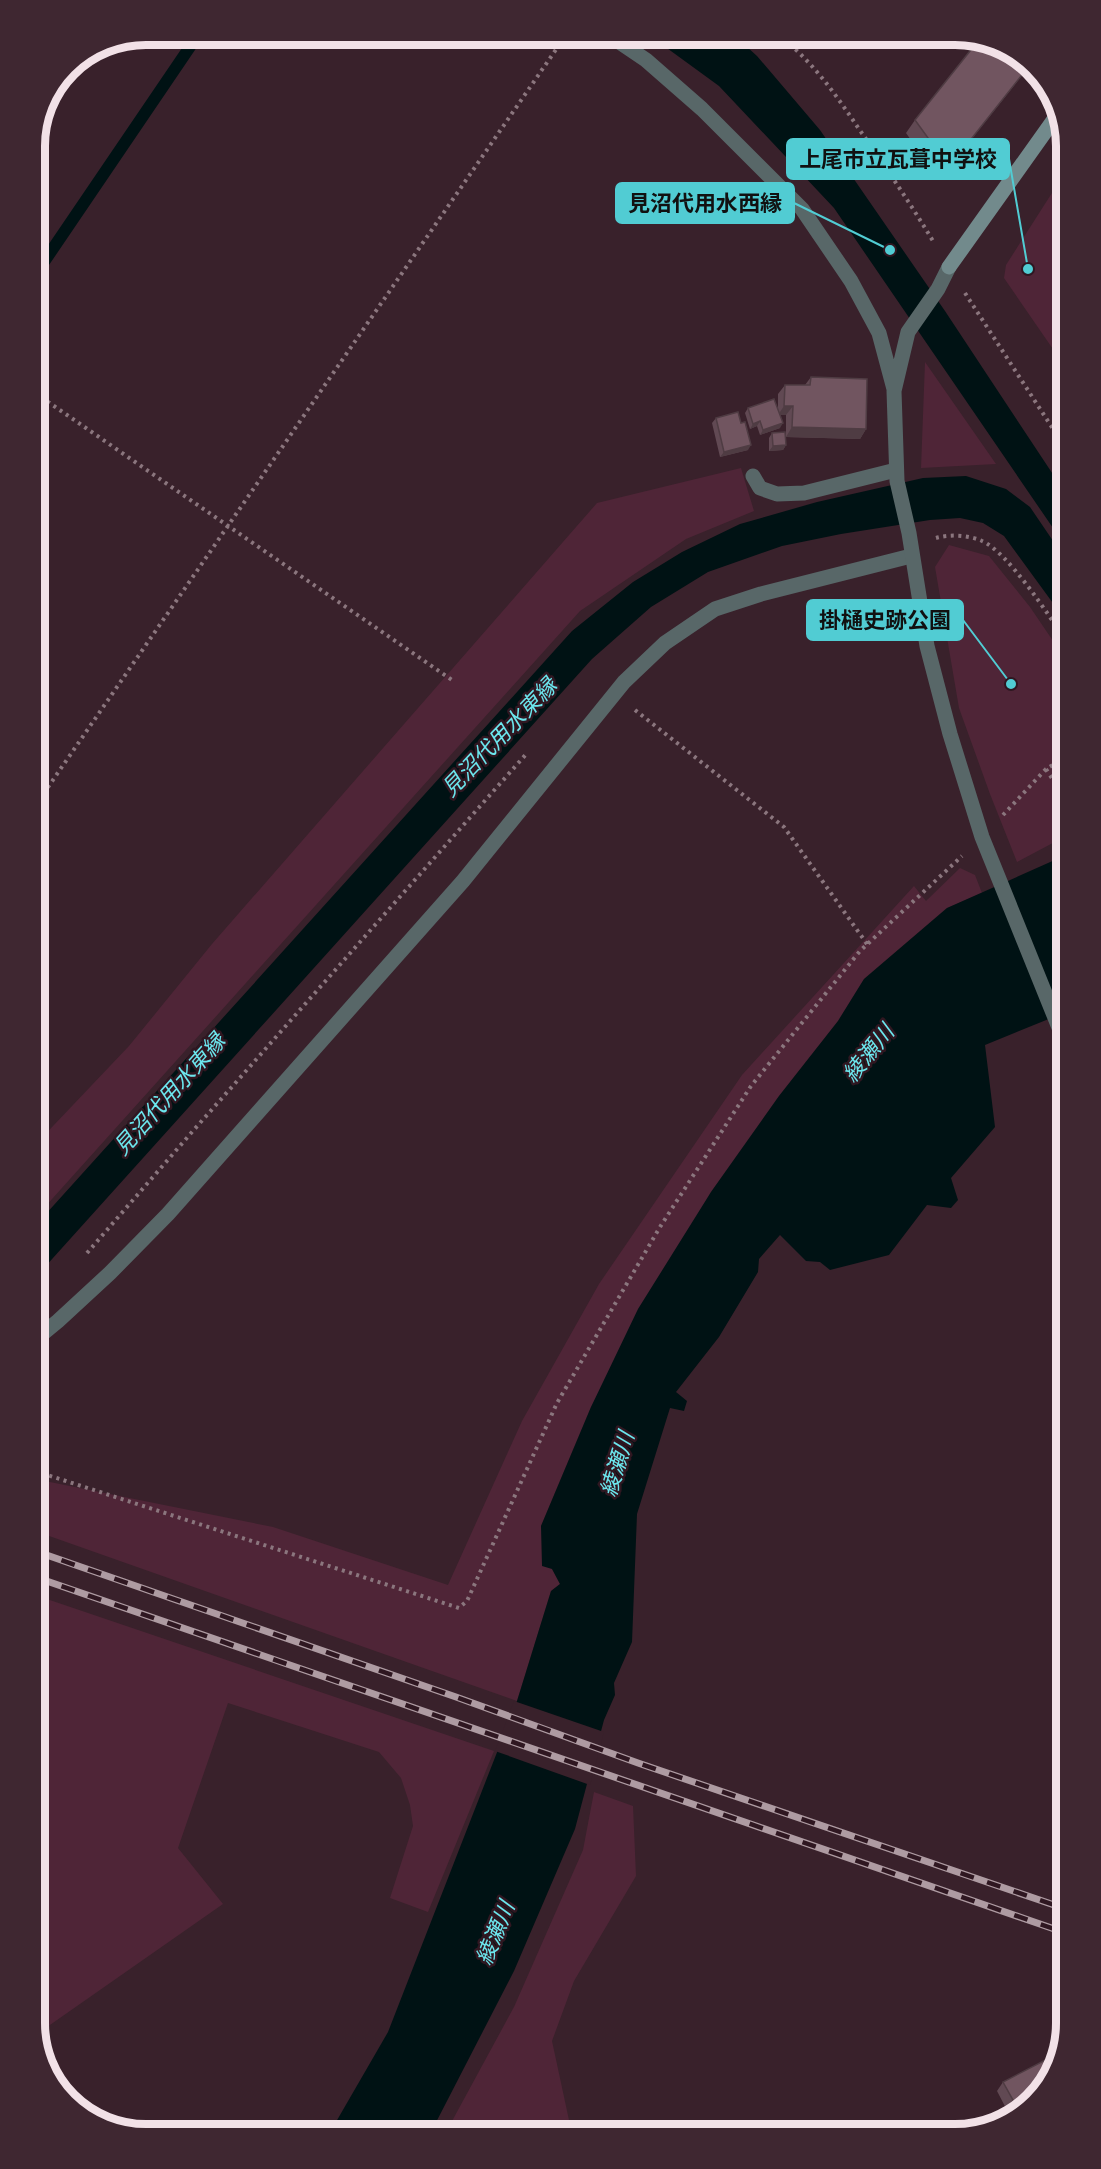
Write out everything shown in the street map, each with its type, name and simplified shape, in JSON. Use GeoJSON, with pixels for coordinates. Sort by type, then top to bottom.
{"type":"FeatureCollection","features":[{"type":"Feature","properties":{"kind":"street"},"geometry":{"type":"LineString","coordinates":[[624,45],[646,60],[702,109],[802,209],[851,281],[879,333],[894,392],[897,476],[909,533],[927,646],[947,723],[982,837],[1056,1020]]}},
{"type":"Feature","properties":{"kind":"street"},"geometry":{"type":"LineString","coordinates":[[894,392],[908,332],[938,290],[949,267],[1053,121]]}},
{"type":"Feature","properties":{"kind":"street"},"geometry":{"type":"LineString","coordinates":[[753,476],[760,488],[777,494],[804,493],[897,476]]}},
{"type":"Feature","properties":{"kind":"street"},"geometry":{"type":"LineString","coordinates":[[45,1331],[110,1273],[168,1214],[463,881],[624,682],[664,643],[715,609],[760,594],[911,556]]}},
{"type":"Feature","properties":{"kind":"path"},"geometry":{"type":"LineString","coordinates":[[45,791],[559,45]]}},
{"type":"Feature","properties":{"kind":"path"},"geometry":{"type":"LineString","coordinates":[[789,45],[830,87],[903,191],[926,229]]}},
{"type":"Feature","properties":{"kind":"path"},"geometry":{"type":"LineString","coordinates":[[975,309],[1056,433]]}},
{"type":"Feature","properties":{"kind":"path"},"geometry":{"type":"LineString","coordinates":[[45,400],[452,680]]}},
{"type":"Feature","properties":{"kind":"path"},"geometry":{"type":"LineString","coordinates":[[911,556],[938,537],[965,536],[984,541],[1006,560],[1056,626]]}},
{"type":"Feature","properties":{"kind":"path"},"geometry":{"type":"LineString","coordinates":[[615,694],[784,826],[867,944]]}},
{"type":"Feature","properties":{"kind":"path"},"geometry":{"type":"LineString","coordinates":[[45,1475],[459,1608],[467,1600],[557,1402],[660,1227],[751,1086],[867,944],[982,837],[1046,769],[1056,763]]}},
{"type":"Feature","properties":{"kind":"path"},"geometry":{"type":"LineString","coordinates":[[1046,769],[1056,784]]}},
{"type":"Feature","properties":{"kind":"shaded area"},"geometry":{"type":"Polygon","coordinates":[[[1056,187],[1056,353],[1004,278],[1006,265],[1056,187]]]}},
{"type":"Feature","properties":{"kind":"shaded area"},"geometry":{"type":"Polygon","coordinates":[[[925,362],[996,464],[921,468],[925,362]]]}},
{"type":"Feature","properties":{"kind":"shaded area"},"geometry":{"type":"Polygon","coordinates":[[[741,468],[754,511],[686,539],[580,611],[45,1207],[45,1134],[129,1046],[212,944],[597,503],[741,468]]]}},
{"type":"Feature","properties":{"kind":"shaded area"},"geometry":{"type":"Polygon","coordinates":[[[949,545],[989,556],[1030,607],[1056,645],[1056,841],[1017,862],[959,708],[935,567],[949,545]]]}},
{"type":"Feature","properties":{"kind":"shaded area"},"geometry":{"type":"Polygon","coordinates":[[[960,868],[975,875],[982,893],[947,908],[864,979],[838,1021],[779,1096],[711,1192],[591,1407],[541,1526],[552,1569],[560,1584],[551,1591],[517,1701],[45,1535],[45,1481],[273,1527],[448,1585],[522,1421],[599,1284],[742,1075],[914,886],[926,901],[960,868]]]}},
{"type":"Feature","properties":{"kind":"shaded area"},"geometry":{"type":"Polygon","coordinates":[[[45,1598],[494,1751],[428,1912],[390,1898],[413,1826],[410,1805],[401,1778],[379,1752],[228,1703],[178,1848],[223,1904],[46,2028],[45,1598]]]}},
{"type":"Feature","properties":{"kind":"shaded area"},"geometry":{"type":"Polygon","coordinates":[[[594,1792],[633,1806],[636,1876],[574,1981],[552,2041],[570,2124],[450,2124],[514,2007],[583,1850],[594,1792]]]}},
{"type":"Feature","properties":{"kind":"water"},"geometry":{"type":"Polygon","coordinates":[[[663,45],[745,45],[820,130],[945,311],[1056,479],[1056,532],[834,208],[719,86],[663,45]]]}},
{"type":"Feature","properties":{"kind":"water","name":"見沼代用水東縁"},"geometry":{"type":"Polygon","coordinates":[[[966,476],[1006,489],[1030,507],[1056,545],[1056,607],[1004,536],[983,523],[960,518],[930,520],[841,534],[782,546],[708,572],[651,607],[592,659],[45,1267],[45,1215],[572,631],[633,582],[682,552],[740,524],[817,502],[923,478],[966,476]]]}},
{"type":"Feature","properties":{"kind":"water","name":"綾瀬川"},"geometry":{"type":"Polygon","coordinates":[[[1056,859],[1056,1016],[985,1045],[995,1127],[951,1178],[958,1200],[951,1208],[927,1205],[889,1255],[830,1270],[820,1262],[806,1261],[780,1235],[759,1259],[758,1272],[719,1337],[676,1392],[687,1401],[684,1411],[670,1408],[637,1514],[632,1642],[614,1683],[615,1695],[604,1720],[575,1829],[514,1971],[435,2124],[335,2124],[388,2032],[517,1701],[551,1591],[560,1584],[552,1569],[542,1566],[541,1526],[591,1407],[638,1309],[711,1192],[779,1096],[838,1021],[864,979],[947,908],[1056,859]]]}},
{"type":"Feature","properties":{"kind":"pier"},"geometry":{"type":"Polygon","coordinates":[[[514,1701],[604,1732],[590,1785],[495,1751],[514,1701]]]}},
{"type":"Feature","properties":{"kind":"building"},"geometry":{"type":"Polygon","coordinates":[[[973,47],[987,50],[1005,59],[1024,73],[949,167],[915,120],[973,47]]]}},
{"type":"Feature","properties":{"kind":"building"},"geometry":{"type":"Polygon","coordinates":[[[811,377],[867,379],[866,429],[792,427],[793,406],[784,406],[785,385],[810,385],[811,377]]]}},
{"type":"Feature","properties":{"kind":"building"},"geometry":{"type":"Polygon","coordinates":[[[774,399],[783,423],[763,430],[760,421],[753,424],[748,408],[774,399]]]}},
{"type":"Feature","properties":{"kind":"building"},"geometry":{"type":"Polygon","coordinates":[[[738,412],[741,423],[745,422],[751,445],[724,452],[716,418],[738,412]]]}},
{"type":"Feature","properties":{"kind":"building"},"geometry":{"type":"Polygon","coordinates":[[[785,432],[786,445],[773,446],[772,433],[785,432]]]}},
{"type":"Feature","properties":{"kind":"building"},"geometry":{"type":"Polygon","coordinates":[[[1050,2058],[1031,2090],[1015,2104],[1003,2082],[1050,2058]]]}},
{"type":"Feature","properties":{"kind":"waterway"},"geometry":{"type":"LineString","coordinates":[[45,260],[191,45]]}},
{"type":"Feature","properties":{"kind":"railway"},"geometry":{"type":"LineString","coordinates":[[45,1554],[456,1697],[638,1763],[1056,1906]]}},
{"type":"Feature","properties":{"kind":"railway"},"geometry":{"type":"LineString","coordinates":[[45,1580],[1056,1930]]}},
{"type":"Feature","properties":{"kind":"place","name":"見沼代用水西縁"},"geometry":{"type":"Point","coordinates":[890,250]}},
{"type":"Feature","properties":{"kind":"place","name":"上尾市立瓦葺中学校"},"geometry":{"type":"Point","coordinates":[1028,269]}},
{"type":"Feature","properties":{"kind":"place","name":"掛樋史跡公園"},"geometry":{"type":"Point","coordinates":[1011,684]}}]}
